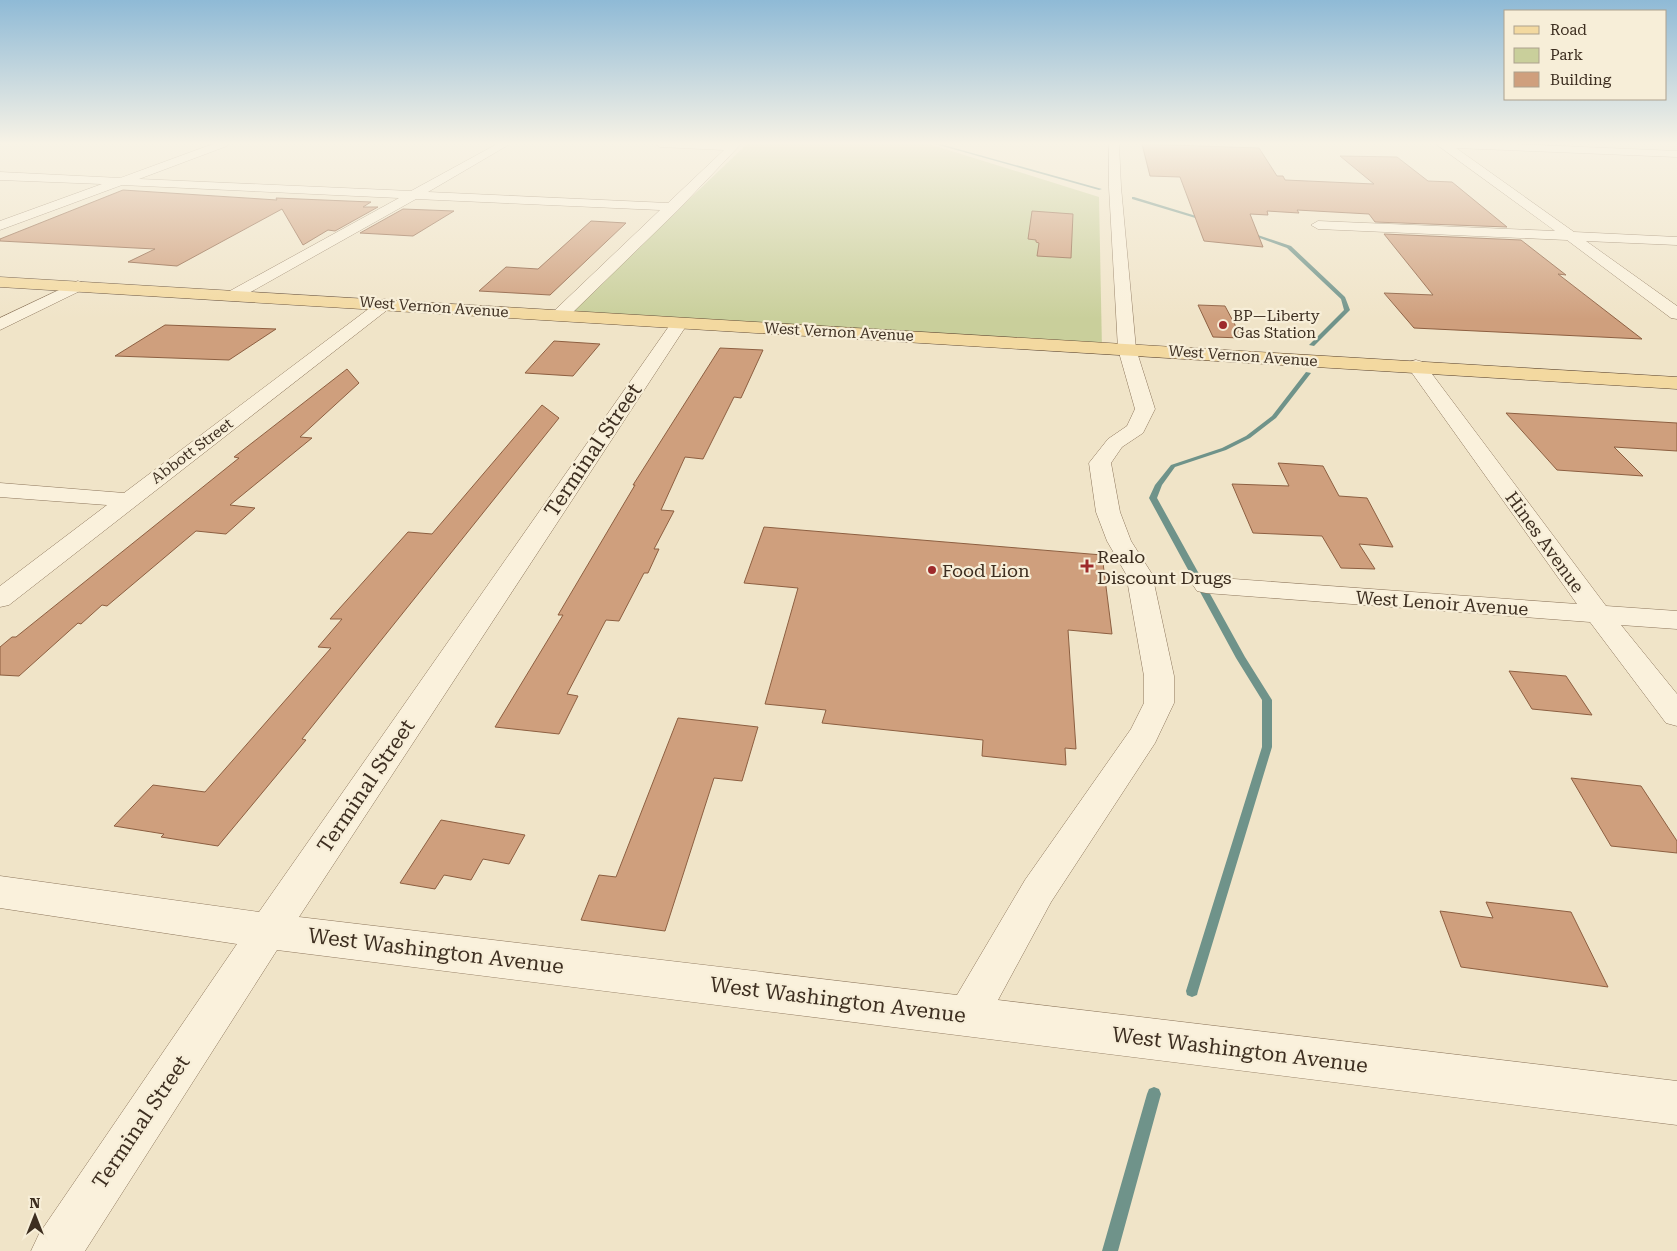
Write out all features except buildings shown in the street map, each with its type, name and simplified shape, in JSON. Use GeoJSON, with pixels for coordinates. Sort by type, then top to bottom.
{"type":"FeatureCollection","features":[{"type":"Feature","properties":{"kind":"main road","name":"West Vernon Avenue"},"geometry":{"type":"LineString","coordinates":[[0,282],[1677,382]]}},
{"type":"Feature","properties":{"kind":"street"},"geometry":{"type":"LineString","coordinates":[[0,226],[64,202]]}},
{"type":"Feature","properties":{"kind":"street"},"geometry":{"type":"LineString","coordinates":[[234,295],[399,202]]}},
{"type":"Feature","properties":{"kind":"street"},"geometry":{"type":"LineString","coordinates":[[573,202],[673,207]]}},
{"type":"Feature","properties":{"kind":"street"},"geometry":{"type":"LineString","coordinates":[[560,315],[678,202]]}},
{"type":"Feature","properties":{"kind":"street"},"geometry":{"type":"LineString","coordinates":[[968,1016],[1038,891],[1144,735],[1159,703],[1159,676],[1139,574],[1119,540],[1108,512],[1100,463],[1115,443],[1136,429],[1145,409],[1127,349],[1116,202]]}},
{"type":"Feature","properties":{"kind":"street"},"geometry":{"type":"LineString","coordinates":[[1523,202],[1677,314]]}},
{"type":"Feature","properties":{"kind":"street"},"geometry":{"type":"LineString","coordinates":[[1318,225],[1677,241]]}},
{"type":"Feature","properties":{"kind":"street"},"geometry":{"type":"LineString","coordinates":[[0,325],[78,286]]}},
{"type":"Feature","properties":{"kind":"street","name":"Abbott Street"},"geometry":{"type":"LineString","coordinates":[[0,599],[385,304]]}},
{"type":"Feature","properties":{"kind":"street","name":"Terminal Street"},"geometry":{"type":"LineString","coordinates":[[56,1251],[268,931],[680,322]]}},
{"type":"Feature","properties":{"kind":"street","name":"Hines Avenue"},"geometry":{"type":"LineString","coordinates":[[1416,366],[1598,614],[1677,715]]}},
{"type":"Feature","properties":{"kind":"street"},"geometry":{"type":"LineString","coordinates":[[0,490],[128,500]]}},
{"type":"Feature","properties":{"kind":"street","name":"West Lenoir Avenue"},"geometry":{"type":"LineString","coordinates":[[1206,585],[1677,620]]}},
{"type":"Feature","properties":{"kind":"street","name":"West Washington Avenue"},"geometry":{"type":"LineString","coordinates":[[0,892],[268,931],[1677,1103]]}},
{"type":"Feature","properties":{"kind":"green space"},"geometry":{"type":"Polygon","coordinates":[[[686,202],[1099,202],[1102,350],[567,316],[686,202]]]}},
{"type":"Feature","properties":{"kind":"waterway"},"geometry":{"type":"LineString","coordinates":[[1148,202],[1204,219]]}},
{"type":"Feature","properties":{"kind":"waterway"},"geometry":{"type":"LineString","coordinates":[[1248,232],[1289,247],[1343,298],[1347,310],[1312,345]]}},
{"type":"Feature","properties":{"kind":"waterway"},"geometry":{"type":"LineString","coordinates":[[1192,991],[1267,747],[1267,700],[1241,658],[1153,498],[1159,485],[1173,466],[1224,449],[1248,437],[1274,417],[1308,373]]}},
{"type":"Feature","properties":{"kind":"waterway"},"geometry":{"type":"LineString","coordinates":[[1110,1251],[1154,1094]]}},
{"type":"Feature","properties":{"kind":"place","name":"BP—Liberty Gas Station"},"geometry":{"type":"Point","coordinates":[1223,325]}},
{"type":"Feature","properties":{"kind":"place","name":"Realo Discount Drugs"},"geometry":{"type":"Point","coordinates":[1087,566]}},
{"type":"Feature","properties":{"kind":"place","name":"Food Lion"},"geometry":{"type":"Point","coordinates":[932,570]}}]}
